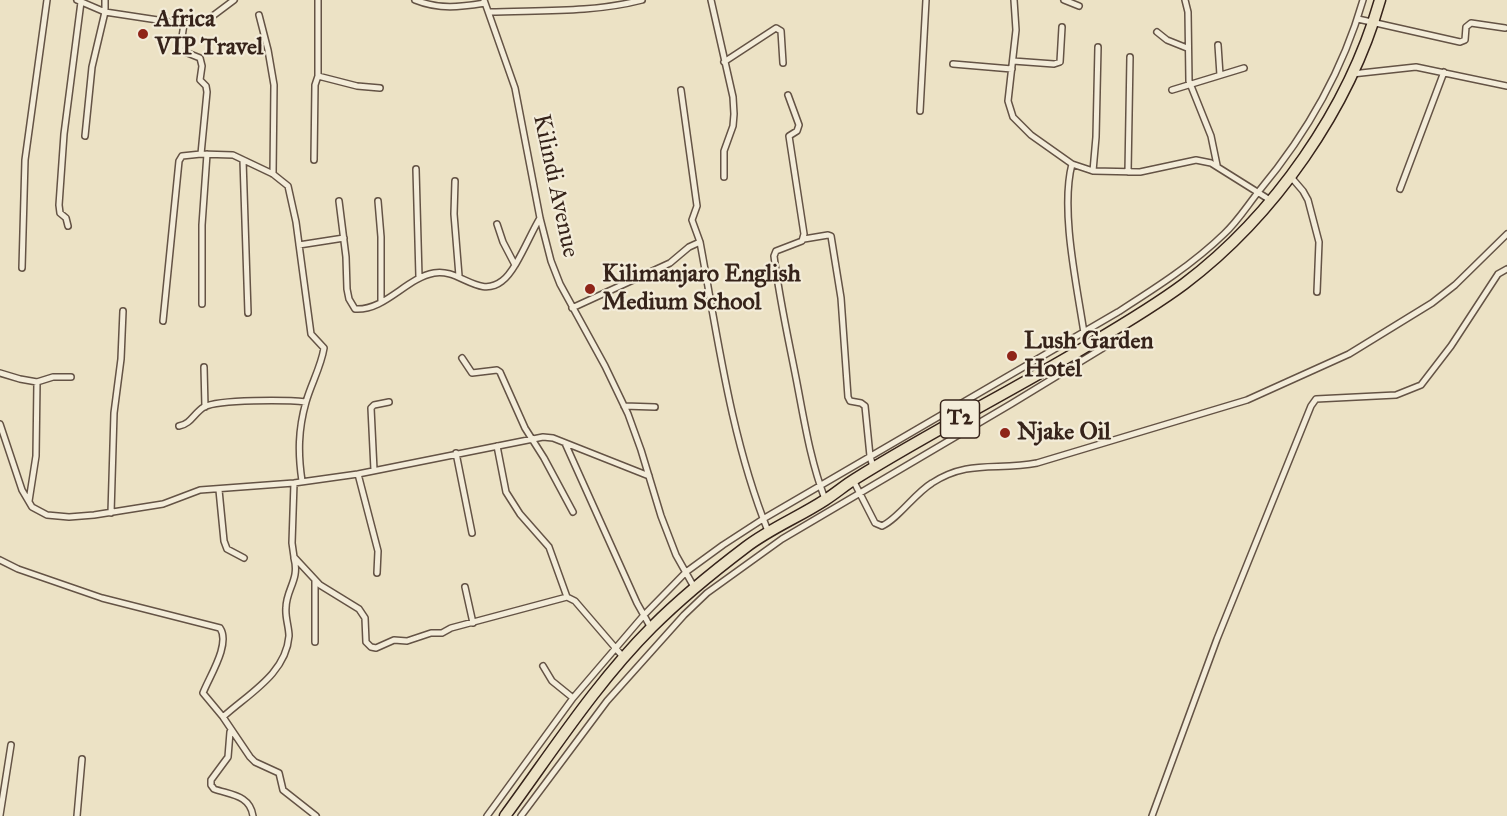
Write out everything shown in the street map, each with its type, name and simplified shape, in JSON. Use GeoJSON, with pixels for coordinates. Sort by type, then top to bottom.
{"type":"FeatureCollection","features":[{"type":"Feature","properties":{"kind":"highway","name":"T2"},"geometry":{"type":"LineString","coordinates":[[504,816],[624,658],[651,628],[694,587],[768,532],[825,500],[853,480],[1006,394],[1146,311],[1185,284],[1218,256],[1271,201],[1331,114],[1352,74],[1380,0]]}},
{"type":"Feature","properties":{"kind":"street"},"geometry":{"type":"LineString","coordinates":[[22,268],[25,160],[47,0]]}},
{"type":"Feature","properties":{"kind":"street"},"geometry":{"type":"LineString","coordinates":[[85,136],[92,67],[105,12],[105,0]]}},
{"type":"Feature","properties":{"kind":"street"},"geometry":{"type":"LineString","coordinates":[[68,226],[66,218],[60,213],[59,205],[64,134],[79,1],[105,12],[184,24],[210,18],[234,0]]}},
{"type":"Feature","properties":{"kind":"street"},"geometry":{"type":"LineString","coordinates":[[314,160],[315,85],[318,76],[318,0]]}},
{"type":"Feature","properties":{"kind":"street"},"geometry":{"type":"LineString","coordinates":[[416,0],[438,7],[454,8],[484,2]]}},
{"type":"Feature","properties":{"kind":"street"},"geometry":{"type":"LineString","coordinates":[[604,0],[606,7]]}},
{"type":"Feature","properties":{"kind":"street"},"geometry":{"type":"LineString","coordinates":[[489,12],[606,7],[642,0]]}},
{"type":"Feature","properties":{"kind":"street"},"geometry":{"type":"LineString","coordinates":[[711,0],[734,114],[733,126],[724,151],[724,177]]}},
{"type":"Feature","properties":{"kind":"street"},"geometry":{"type":"LineString","coordinates":[[920,111],[926,0]]}},
{"type":"Feature","properties":{"kind":"street"},"geometry":{"type":"LineString","coordinates":[[1014,0],[1016,30],[1008,96],[1013,117],[1031,135],[1072,164],[1093,171],[1128,172],[1158,169],[1196,160],[1217,165],[1271,201]]}},
{"type":"Feature","properties":{"kind":"street"},"geometry":{"type":"LineString","coordinates":[[1064,0],[1079,6]]}},
{"type":"Feature","properties":{"kind":"street"},"geometry":{"type":"LineString","coordinates":[[1185,0],[1188,12],[1187,48],[1190,83],[1211,136],[1217,165]]}},
{"type":"Feature","properties":{"kind":"street"},"geometry":{"type":"LineString","coordinates":[[487,816],[573,698],[644,615],[687,573],[723,545],[763,519],[1084,333],[1166,281],[1224,234],[1271,178],[1322,98],[1341,60],[1358,19],[1363,0]]}},
{"type":"Feature","properties":{"kind":"street","name":"Kilindi Avenue"},"geometry":{"type":"LineString","coordinates":[[484,2],[514,88],[551,261],[572,308],[605,366],[624,406],[676,555],[694,587]]}},
{"type":"Feature","properties":{"kind":"street"},"geometry":{"type":"LineString","coordinates":[[259,15],[274,85],[273,174]]}},
{"type":"Feature","properties":{"kind":"street"},"geometry":{"type":"LineString","coordinates":[[1358,19],[1460,42],[1464,41],[1466,27],[1470,23],[1504,28]]}},
{"type":"Feature","properties":{"kind":"street"},"geometry":{"type":"LineString","coordinates":[[184,24],[180,50],[200,58],[202,66],[200,80],[206,86],[207,92],[202,225],[202,304]]}},
{"type":"Feature","properties":{"kind":"street"},"geometry":{"type":"LineString","coordinates":[[1013,61],[1059,62],[1062,27]]}},
{"type":"Feature","properties":{"kind":"street"},"geometry":{"type":"LineString","coordinates":[[724,62],[776,28],[781,31],[783,63]]}},
{"type":"Feature","properties":{"kind":"street"},"geometry":{"type":"LineString","coordinates":[[1157,32],[1167,40],[1187,48]]}},
{"type":"Feature","properties":{"kind":"street"},"geometry":{"type":"LineString","coordinates":[[1218,45],[1220,75]]}},
{"type":"Feature","properties":{"kind":"street"},"geometry":{"type":"LineString","coordinates":[[1093,171],[1097,120],[1098,47]]}},
{"type":"Feature","properties":{"kind":"street"},"geometry":{"type":"LineString","coordinates":[[1128,172],[1131,57]]}},
{"type":"Feature","properties":{"kind":"street"},"geometry":{"type":"LineString","coordinates":[[953,64],[1012,69]]}},
{"type":"Feature","properties":{"kind":"street"},"geometry":{"type":"LineString","coordinates":[[1352,74],[1405,67],[1444,72],[1507,86]]}},
{"type":"Feature","properties":{"kind":"street"},"geometry":{"type":"LineString","coordinates":[[1172,90],[1244,68]]}},
{"type":"Feature","properties":{"kind":"street"},"geometry":{"type":"LineString","coordinates":[[1400,189],[1444,72]]}},
{"type":"Feature","properties":{"kind":"street"},"geometry":{"type":"LineString","coordinates":[[318,76],[357,86],[380,88]]}},
{"type":"Feature","properties":{"kind":"street"},"geometry":{"type":"LineString","coordinates":[[681,90],[697,206],[692,220],[700,242],[734,420],[756,502],[768,532]]}},
{"type":"Feature","properties":{"kind":"street"},"geometry":{"type":"LineString","coordinates":[[788,95],[799,125],[797,130],[789,136],[799,192],[804,239]]}},
{"type":"Feature","properties":{"kind":"street"},"geometry":{"type":"LineString","coordinates":[[163,321],[179,161],[182,156],[233,155],[273,174],[288,186],[299,244],[311,334],[324,348],[306,402],[298,443],[302,482]]}},
{"type":"Feature","properties":{"kind":"street"},"geometry":{"type":"LineString","coordinates":[[243,160],[248,312]]}},
{"type":"Feature","properties":{"kind":"street"},"geometry":{"type":"LineString","coordinates":[[1072,164],[1068,193],[1071,248],[1084,333]]}},
{"type":"Feature","properties":{"kind":"street"},"geometry":{"type":"LineString","coordinates":[[416,169],[419,277]]}},
{"type":"Feature","properties":{"kind":"street"},"geometry":{"type":"LineString","coordinates":[[1290,176],[1308,200],[1319,243],[1317,292]]}},
{"type":"Feature","properties":{"kind":"street"},"geometry":{"type":"LineString","coordinates":[[455,181],[454,214],[459,276]]}},
{"type":"Feature","properties":{"kind":"street"},"geometry":{"type":"LineString","coordinates":[[339,201],[347,289],[355,309],[362,309],[381,301],[419,277],[437,272],[459,276],[478,287],[494,286],[507,278],[540,218]]}},
{"type":"Feature","properties":{"kind":"street"},"geometry":{"type":"LineString","coordinates":[[378,201],[381,237],[381,301]]}},
{"type":"Feature","properties":{"kind":"street"},"geometry":{"type":"LineString","coordinates":[[497,224],[515,265]]}},
{"type":"Feature","properties":{"kind":"street"},"geometry":{"type":"LineString","coordinates":[[853,480],[875,523],[883,526],[925,487],[958,470],[973,467],[1015,467],[1037,463],[1247,400],[1349,354],[1394,328],[1455,285],[1507,234]]}},
{"type":"Feature","properties":{"kind":"street"},"geometry":{"type":"LineString","coordinates":[[825,500],[808,438],[780,307],[774,256],[776,251],[804,239],[831,236],[841,298],[848,398],[850,401],[865,406],[870,456],[874,468]]}},
{"type":"Feature","properties":{"kind":"street"},"geometry":{"type":"LineString","coordinates":[[299,244],[344,238]]}},
{"type":"Feature","properties":{"kind":"street"},"geometry":{"type":"LineString","coordinates":[[572,308],[670,263],[689,247],[700,242]]}},
{"type":"Feature","properties":{"kind":"street"},"geometry":{"type":"LineString","coordinates":[[1152,816],[1217,639],[1311,406],[1316,399],[1396,395],[1421,385],[1451,346],[1498,274],[1507,269]]}},
{"type":"Feature","properties":{"kind":"street"},"geometry":{"type":"LineString","coordinates":[[111,513],[114,413],[120,370],[123,311]]}},
{"type":"Feature","properties":{"kind":"street"},"geometry":{"type":"LineString","coordinates":[[521,816],[607,700],[696,602],[739,568],[782,539],[1116,340]]}},
{"type":"Feature","properties":{"kind":"street"},"geometry":{"type":"LineString","coordinates":[[462,358],[472,372],[497,370],[500,372],[525,428],[573,512]]}},
{"type":"Feature","properties":{"kind":"street"},"geometry":{"type":"LineString","coordinates":[[204,367],[205,407]]}},
{"type":"Feature","properties":{"kind":"street"},"geometry":{"type":"LineString","coordinates":[[0,373],[20,380],[37,382],[53,377],[71,377]]}},
{"type":"Feature","properties":{"kind":"street"},"geometry":{"type":"LineString","coordinates":[[29,501],[36,456],[37,382]]}},
{"type":"Feature","properties":{"kind":"street"},"geometry":{"type":"LineString","coordinates":[[179,426],[187,423],[205,407],[213,404],[261,400],[306,402]]}},
{"type":"Feature","properties":{"kind":"street"},"geometry":{"type":"LineString","coordinates":[[374,470],[371,408],[374,405],[389,402]]}},
{"type":"Feature","properties":{"kind":"street"},"geometry":{"type":"LineString","coordinates":[[624,406],[655,407]]}},
{"type":"Feature","properties":{"kind":"street"},"geometry":{"type":"LineString","coordinates":[[0,424],[22,490],[38,511],[55,516],[111,513],[163,504],[200,490],[294,483],[358,474],[543,436],[554,438],[649,476]]}},
{"type":"Feature","properties":{"kind":"street"},"geometry":{"type":"LineString","coordinates":[[565,443],[651,628]]}},
{"type":"Feature","properties":{"kind":"street"},"geometry":{"type":"LineString","coordinates":[[497,446],[506,492],[520,514],[549,547],[567,597]]}},
{"type":"Feature","properties":{"kind":"street"},"geometry":{"type":"LineString","coordinates":[[456,453],[472,533]]}},
{"type":"Feature","properties":{"kind":"street"},"geometry":{"type":"LineString","coordinates":[[358,474],[378,551],[377,573]]}},
{"type":"Feature","properties":{"kind":"street"},"geometry":{"type":"LineString","coordinates":[[223,717],[266,681],[285,657],[289,634],[286,605],[296,573],[292,543],[294,483]]}},
{"type":"Feature","properties":{"kind":"street"},"geometry":{"type":"LineString","coordinates":[[219,490],[224,541],[227,549],[244,558]]}},
{"type":"Feature","properties":{"kind":"street"},"geometry":{"type":"LineString","coordinates":[[294,557],[315,581],[359,609],[365,618],[366,642],[371,647],[376,648],[394,640],[407,641],[567,597],[575,601],[624,658]]}},
{"type":"Feature","properties":{"kind":"street"},"geometry":{"type":"LineString","coordinates":[[0,560],[18,569],[102,598],[220,628],[224,636],[223,643],[213,673],[203,693],[223,717],[250,757],[255,762],[279,773],[283,790],[316,816]]}},
{"type":"Feature","properties":{"kind":"street"},"geometry":{"type":"LineString","coordinates":[[315,581],[315,642]]}},
{"type":"Feature","properties":{"kind":"street"},"geometry":{"type":"LineString","coordinates":[[465,587],[473,622]]}},
{"type":"Feature","properties":{"kind":"street"},"geometry":{"type":"LineString","coordinates":[[543,666],[552,681],[573,698]]}},
{"type":"Feature","properties":{"kind":"street"},"geometry":{"type":"LineString","coordinates":[[230,730],[228,757],[211,780],[211,785],[214,789],[246,800],[250,804],[253,816]]}},
{"type":"Feature","properties":{"kind":"street"},"geometry":{"type":"LineString","coordinates":[[0,815],[11,745]]}},
{"type":"Feature","properties":{"kind":"street"},"geometry":{"type":"LineString","coordinates":[[77,816],[82,759]]}},
{"type":"Feature","properties":{"kind":"place","name":"Africa VIP Travel"},"geometry":{"type":"Point","coordinates":[143,34]}},
{"type":"Feature","properties":{"kind":"place","name":"Kilimanjaro English Medium School"},"geometry":{"type":"Point","coordinates":[590,289]}},
{"type":"Feature","properties":{"kind":"place","name":"Lush Garden Hotel"},"geometry":{"type":"Point","coordinates":[1012,356]}},
{"type":"Feature","properties":{"kind":"place","name":"Njake Oil"},"geometry":{"type":"Point","coordinates":[1005,433]}}]}
